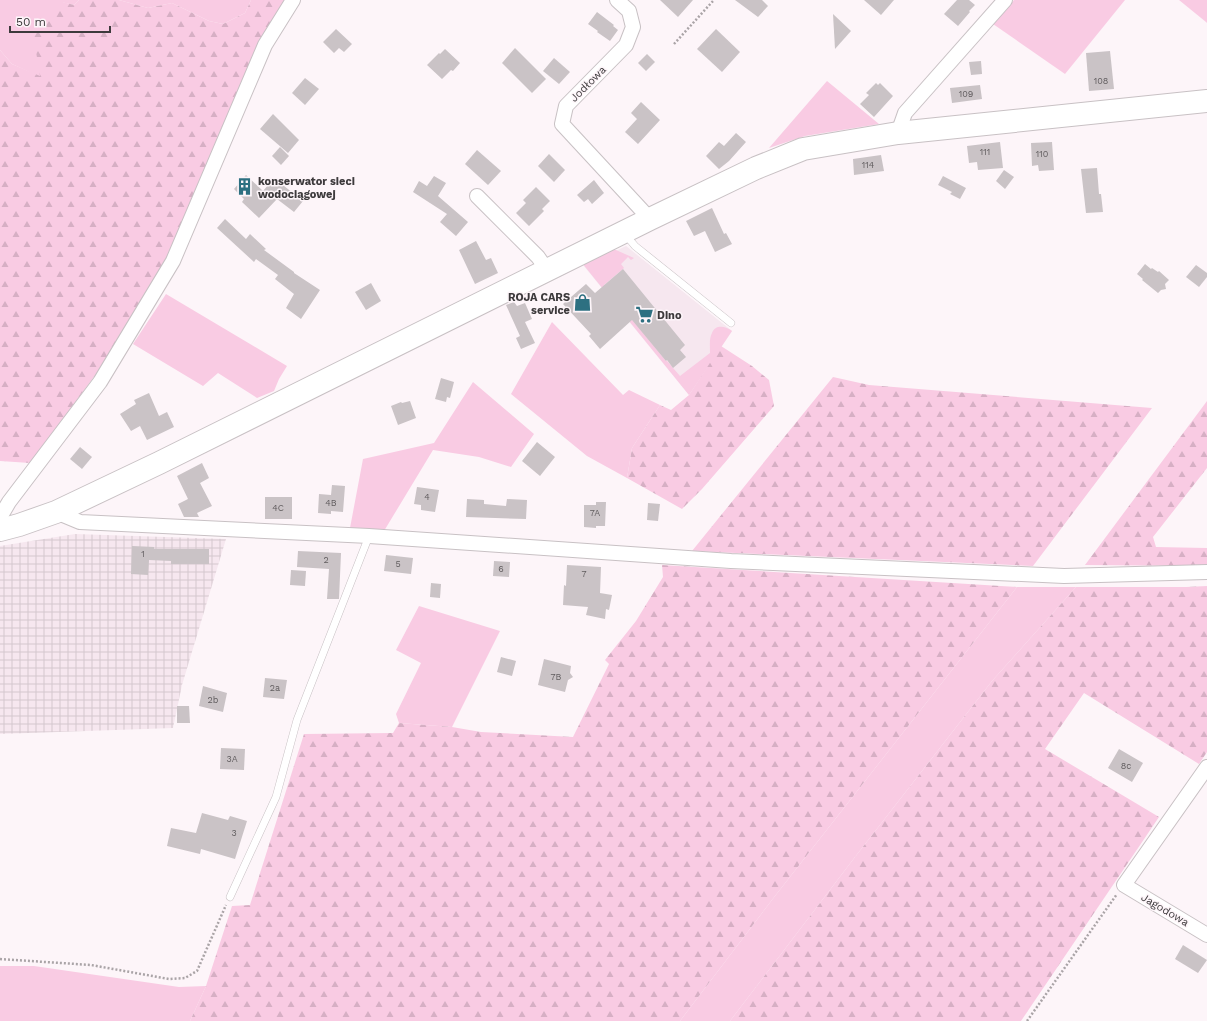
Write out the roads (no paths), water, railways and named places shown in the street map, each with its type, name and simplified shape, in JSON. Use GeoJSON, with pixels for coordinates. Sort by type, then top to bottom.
{"type":"FeatureCollection","features":[{"type":"Feature","properties":{"kind":"main road"},"geometry":{"type":"LineString","coordinates":[[0,530],[19,526],[56,512],[181,453],[650,219],[756,168],[803,150],[898,133],[1207,101]]}},
{"type":"Feature","properties":{"kind":"street"},"geometry":{"type":"LineString","coordinates":[[0,530],[2,514],[9,502],[100,382],[172,260],[265,45],[293,0]]}},
{"type":"Feature","properties":{"kind":"street","name":"Jodłowa"},"geometry":{"type":"LineString","coordinates":[[617,0],[629,11],[633,27],[626,46],[566,106],[562,124],[650,219]]}},
{"type":"Feature","properties":{"kind":"street"},"geometry":{"type":"LineString","coordinates":[[898,133],[905,113],[1005,0]]}},
{"type":"Feature","properties":{"kind":"street"},"geometry":{"type":"LineString","coordinates":[[477,196],[538,257],[547,270]]}},
{"type":"Feature","properties":{"kind":"street"},"geometry":{"type":"LineString","coordinates":[[56,512],[80,522],[369,536],[731,561],[1064,576],[1207,572]]}},
{"type":"Feature","properties":{"kind":"street","name":"Jagodowa"},"geometry":{"type":"LineString","coordinates":[[1207,767],[1124,885],[1207,935]]}},
{"type":"Feature","properties":{"kind":"lane"},"geometry":{"type":"LineString","coordinates":[[624,232],[635,246],[731,323]]}},
{"type":"Feature","properties":{"kind":"lane"},"geometry":{"type":"LineString","coordinates":[[230,897],[276,797],[297,720],[369,536]]}},
{"type":"Feature","properties":{"kind":"place","name":"konserwator sieci wodociągowej"},"geometry":{"type":"Point","coordinates":[245,187]}},
{"type":"Feature","properties":{"kind":"place","name":"ROJA CARS service"},"geometry":{"type":"Point","coordinates":[583,303]}},
{"type":"Feature","properties":{"kind":"place","name":"Dino"},"geometry":{"type":"Point","coordinates":[644,315]}}]}
